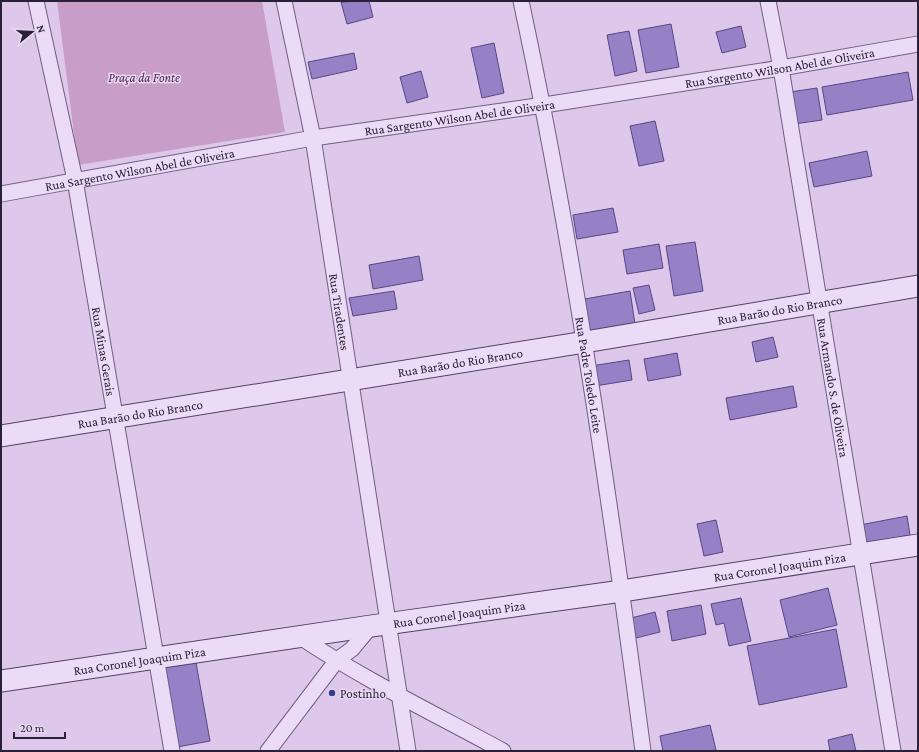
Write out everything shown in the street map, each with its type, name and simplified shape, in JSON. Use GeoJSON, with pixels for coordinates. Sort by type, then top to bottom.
{"type":"FeatureCollection","features":[{"type":"Feature","properties":{"kind":"main road","name":"Rua Barão do Rio Branco"},"geometry":{"type":"LineString","coordinates":[[1,436],[585,342],[918,286]]}},
{"type":"Feature","properties":{"kind":"main road","name":"Rua Coronel Joaquim Piza"},"geometry":{"type":"LineString","coordinates":[[1,681],[155,657],[622,591],[918,545]]}},
{"type":"Feature","properties":{"kind":"street","name":"Rua Minas Gerais"},"geometry":{"type":"LineString","coordinates":[[36,1],[75,180],[172,751]]}},
{"type":"Feature","properties":{"kind":"street","name":"Rua Tiradentes"},"geometry":{"type":"LineString","coordinates":[[284,1],[313,138],[350,379],[380,625],[400,696],[408,751]]}},
{"type":"Feature","properties":{"kind":"street","name":"Rua Padre Toledo Leite"},"geometry":{"type":"LineString","coordinates":[[522,1],[544,105],[585,342],[622,591],[643,751]]}},
{"type":"Feature","properties":{"kind":"street","name":"Rua Armando S. de Oliveira"},"geometry":{"type":"LineString","coordinates":[[768,1],[781,68],[893,751]]}},
{"type":"Feature","properties":{"kind":"street","name":"Rua Sargento Wilson Abel de Oliveira"},"geometry":{"type":"LineString","coordinates":[[1,194],[313,138],[544,105],[781,68],[918,44]]}},
{"type":"Feature","properties":{"kind":"street"},"geometry":{"type":"LineString","coordinates":[[268,751],[337,660],[380,625]]}},
{"type":"Feature","properties":{"kind":"street"},"geometry":{"type":"LineString","coordinates":[[300,637],[400,696],[503,751]]}},
{"type":"Feature","properties":{"kind":"green space","name":"Praça da Fonte"},"geometry":{"type":"Polygon","coordinates":[[[57,1],[262,1],[285,132],[78,165],[57,1]]]}},
{"type":"Feature","properties":{"kind":"building"},"geometry":{"type":"Polygon","coordinates":[[[369,1],[373,17],[347,24],[341,2],[369,1]]]}},
{"type":"Feature","properties":{"kind":"building"},"geometry":{"type":"Polygon","coordinates":[[[671,24],[679,67],[646,73],[638,30],[671,24]]]}},
{"type":"Feature","properties":{"kind":"building"},"geometry":{"type":"Polygon","coordinates":[[[741,26],[746,47],[722,53],[716,32],[741,26]]]}},
{"type":"Feature","properties":{"kind":"building"},"geometry":{"type":"Polygon","coordinates":[[[629,31],[637,71],[615,76],[607,35],[629,31]]]}},
{"type":"Feature","properties":{"kind":"building"},"geometry":{"type":"Polygon","coordinates":[[[494,43],[504,93],[482,98],[471,48],[494,43]]]}},
{"type":"Feature","properties":{"kind":"building"},"geometry":{"type":"Polygon","coordinates":[[[354,53],[357,69],[312,79],[308,62],[354,53]]]}},
{"type":"Feature","properties":{"kind":"building"},"geometry":{"type":"Polygon","coordinates":[[[421,71],[428,97],[407,103],[400,77],[421,71]]]}},
{"type":"Feature","properties":{"kind":"building"},"geometry":{"type":"Polygon","coordinates":[[[908,72],[913,100],[827,115],[822,87],[908,72]]]}},
{"type":"Feature","properties":{"kind":"building"},"geometry":{"type":"Polygon","coordinates":[[[817,88],[822,120],[794,124],[790,92],[817,88]]]}},
{"type":"Feature","properties":{"kind":"building"},"geometry":{"type":"Polygon","coordinates":[[[655,121],[664,161],[639,166],[630,126],[655,121]]]}},
{"type":"Feature","properties":{"kind":"building"},"geometry":{"type":"Polygon","coordinates":[[[867,151],[872,176],[814,187],[809,163],[867,151]]]}},
{"type":"Feature","properties":{"kind":"building"},"geometry":{"type":"Polygon","coordinates":[[[613,208],[618,232],[577,239],[573,215],[613,208]]]}},
{"type":"Feature","properties":{"kind":"building"},"geometry":{"type":"Polygon","coordinates":[[[695,242],[703,291],[674,296],[666,246],[695,242]]]}},
{"type":"Feature","properties":{"kind":"building"},"geometry":{"type":"Polygon","coordinates":[[[659,244],[663,268],[627,274],[623,250],[659,244]]]}},
{"type":"Feature","properties":{"kind":"building"},"geometry":{"type":"Polygon","coordinates":[[[419,256],[423,280],[373,289],[369,265],[419,256]]]}},
{"type":"Feature","properties":{"kind":"building"},"geometry":{"type":"Polygon","coordinates":[[[649,285],[655,310],[639,314],[633,288],[649,285]]]}},
{"type":"Feature","properties":{"kind":"building"},"geometry":{"type":"Polygon","coordinates":[[[394,291],[397,309],[353,316],[349,298],[394,291]]]}},
{"type":"Feature","properties":{"kind":"building"},"geometry":{"type":"Polygon","coordinates":[[[630,291],[635,324],[585,332],[579,300],[630,291]]]}},
{"type":"Feature","properties":{"kind":"building"},"geometry":{"type":"Polygon","coordinates":[[[773,337],[778,357],[756,362],[752,342],[773,337]]]}},
{"type":"Feature","properties":{"kind":"building"},"geometry":{"type":"Polygon","coordinates":[[[677,353],[681,375],[648,381],[644,359],[677,353]]]}},
{"type":"Feature","properties":{"kind":"building"},"geometry":{"type":"Polygon","coordinates":[[[629,360],[632,380],[595,386],[591,366],[629,360]]]}},
{"type":"Feature","properties":{"kind":"building"},"geometry":{"type":"Polygon","coordinates":[[[793,386],[797,407],[730,420],[726,398],[793,386]]]}},
{"type":"Feature","properties":{"kind":"building"},"geometry":{"type":"Polygon","coordinates":[[[907,516],[910,535],[864,544],[860,525],[907,516]]]}},
{"type":"Feature","properties":{"kind":"building"},"geometry":{"type":"Polygon","coordinates":[[[716,520],[723,552],[704,556],[697,524],[716,520]]]}},
{"type":"Feature","properties":{"kind":"building"},"geometry":{"type":"Polygon","coordinates":[[[828,588],[837,625],[789,637],[780,600],[828,588]]]}},
{"type":"Feature","properties":{"kind":"building"},"geometry":{"type":"Polygon","coordinates":[[[741,598],[751,641],[729,646],[724,623],[716,625],[711,604],[741,598]]]}},
{"type":"Feature","properties":{"kind":"building"},"geometry":{"type":"Polygon","coordinates":[[[701,605],[706,634],[672,641],[667,611],[701,605]]]}},
{"type":"Feature","properties":{"kind":"building"},"geometry":{"type":"Polygon","coordinates":[[[655,612],[660,632],[636,638],[631,618],[655,612]]]}},
{"type":"Feature","properties":{"kind":"building"},"geometry":{"type":"Polygon","coordinates":[[[836,629],[847,687],[759,705],[747,646],[836,629]]]}},
{"type":"Feature","properties":{"kind":"building"},"geometry":{"type":"Polygon","coordinates":[[[195,657],[210,741],[177,747],[161,661],[195,657]]]}},
{"type":"Feature","properties":{"kind":"building"},"geometry":{"type":"Polygon","coordinates":[[[710,725],[716,750],[663,751],[660,736],[710,725]]]}},
{"type":"Feature","properties":{"kind":"building"},"geometry":{"type":"Polygon","coordinates":[[[852,734],[856,751],[830,751],[828,740],[852,734]]]}},
{"type":"Feature","properties":{"kind":"place","name":"Postinho"},"geometry":{"type":"Point","coordinates":[332,693]}}]}
